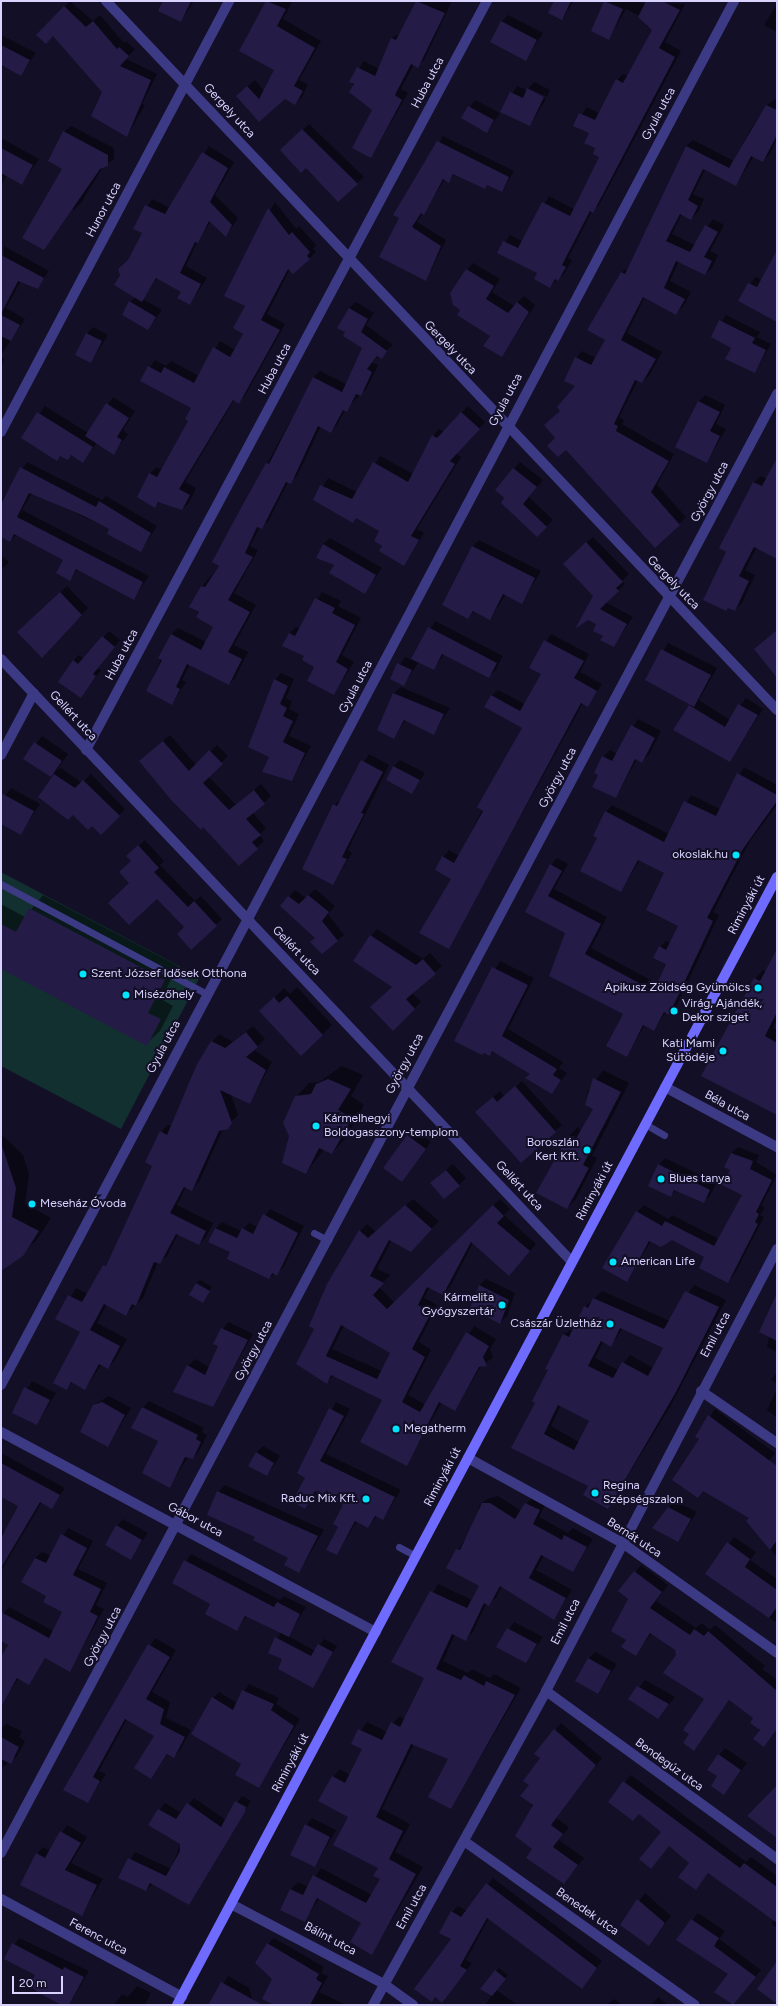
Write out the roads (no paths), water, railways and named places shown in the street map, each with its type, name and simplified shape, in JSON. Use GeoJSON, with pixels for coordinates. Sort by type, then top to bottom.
{"type":"FeatureCollection","features":[{"type":"Feature","properties":{"kind":"main road","name":"Riminyáki út"},"geometry":{"type":"LineString","coordinates":[[180,2001],[777,877]]}},
{"type":"Feature","properties":{"kind":"street","name":"Gergely utca"},"geometry":{"type":"LineString","coordinates":[[106,1],[348,260],[777,710]]}},
{"type":"Feature","properties":{"kind":"street","name":"Hunor utca"},"geometry":{"type":"LineString","coordinates":[[1,432],[229,1]]}},
{"type":"Feature","properties":{"kind":"street","name":"Huba utca"},"geometry":{"type":"LineString","coordinates":[[86,750],[487,1]]}},
{"type":"Feature","properties":{"kind":"street","name":"Gyula utca"},"geometry":{"type":"LineString","coordinates":[[1,1385],[507,426],[734,1]]}},
{"type":"Feature","properties":{"kind":"street","name":"György utca"},"geometry":{"type":"LineString","coordinates":[[1,1852],[178,1526],[408,1087],[777,394]]}},
{"type":"Feature","properties":{"kind":"street","name":"Gellért utca"},"geometry":{"type":"LineString","coordinates":[[1,659],[408,1087],[572,1262]]}},
{"type":"Feature","properties":{"kind":"street"},"geometry":{"type":"LineString","coordinates":[[1,755],[34,693]]}},
{"type":"Feature","properties":{"kind":"street","name":"Béla utca"},"geometry":{"type":"LineString","coordinates":[[665,1087],[777,1147]]}},
{"type":"Feature","properties":{"kind":"street","name":"Emil utca"},"geometry":{"type":"LineString","coordinates":[[373,2005],[546,1690],[621,1542],[777,1249]]}},
{"type":"Feature","properties":{"kind":"street"},"geometry":{"type":"LineString","coordinates":[[701,1391],[777,1443]]}},
{"type":"Feature","properties":{"kind":"street","name":"Gábor utca"},"geometry":{"type":"LineString","coordinates":[[1,1432],[376,1632]]}},
{"type":"Feature","properties":{"kind":"street","name":"Bernát utca"},"geometry":{"type":"LineString","coordinates":[[468,1458],[621,1542],[777,1654]]}},
{"type":"Feature","properties":{"kind":"street","name":"Bendegúz utca"},"geometry":{"type":"LineString","coordinates":[[546,1690],[777,1859]]}},
{"type":"Feature","properties":{"kind":"street","name":"Benedek utca"},"geometry":{"type":"LineString","coordinates":[[464,1841],[695,2005]]}},
{"type":"Feature","properties":{"kind":"street","name":"Ferenc utca"},"geometry":{"type":"LineString","coordinates":[[1,1899],[180,2001]]}},
{"type":"Feature","properties":{"kind":"street","name":"Bálint utca"},"geometry":{"type":"LineString","coordinates":[[231,1904],[384,1984],[413,2005]]}},
{"type":"Feature","properties":{"kind":"lane"},"geometry":{"type":"LineString","coordinates":[[1,884],[207,994]]}},
{"type":"Feature","properties":{"kind":"lane"},"geometry":{"type":"LineString","coordinates":[[645,1124],[664,1135]]}},
{"type":"Feature","properties":{"kind":"lane"},"geometry":{"type":"LineString","coordinates":[[314,1233],[328,1240]]}},
{"type":"Feature","properties":{"kind":"lane"},"geometry":{"type":"LineString","coordinates":[[399,1547],[416,1556]]}},
{"type":"Feature","properties":{"kind":"place","name":"okoslak.hu"},"geometry":{"type":"Point","coordinates":[736,855]}},
{"type":"Feature","properties":{"kind":"place","name":"Szent József Idősek Otthona"},"geometry":{"type":"Point","coordinates":[83,974]}},
{"type":"Feature","properties":{"kind":"place","name":"Apikusz Zöldség Gyümölcs"},"geometry":{"type":"Point","coordinates":[758,988]}},
{"type":"Feature","properties":{"kind":"place","name":"Misézőhely"},"geometry":{"type":"Point","coordinates":[126,995]}},
{"type":"Feature","properties":{"kind":"place","name":"Virág, Ajándék, Dekor sziget"},"geometry":{"type":"Point","coordinates":[674,1011]}},
{"type":"Feature","properties":{"kind":"place","name":"Kati Mami Sütödéje"},"geometry":{"type":"Point","coordinates":[723,1051]}},
{"type":"Feature","properties":{"kind":"place","name":"Kármelhegyi Boldogasszony-templom"},"geometry":{"type":"Point","coordinates":[316,1126]}},
{"type":"Feature","properties":{"kind":"place","name":"Boroszlán Kert Kft."},"geometry":{"type":"Point","coordinates":[587,1150]}},
{"type":"Feature","properties":{"kind":"place","name":"Blues tanya"},"geometry":{"type":"Point","coordinates":[661,1179]}},
{"type":"Feature","properties":{"kind":"place","name":"Meseház Óvoda"},"geometry":{"type":"Point","coordinates":[32,1204]}},
{"type":"Feature","properties":{"kind":"place","name":"American Life"},"geometry":{"type":"Point","coordinates":[613,1262]}},
{"type":"Feature","properties":{"kind":"place","name":"Kármelita Gyógyszertár"},"geometry":{"type":"Point","coordinates":[502,1305]}},
{"type":"Feature","properties":{"kind":"place","name":"Császár Üzletház"},"geometry":{"type":"Point","coordinates":[610,1324]}},
{"type":"Feature","properties":{"kind":"place","name":"Megatherm"},"geometry":{"type":"Point","coordinates":[396,1429]}},
{"type":"Feature","properties":{"kind":"place","name":"Regina Szépségszalon"},"geometry":{"type":"Point","coordinates":[595,1493]}},
{"type":"Feature","properties":{"kind":"place","name":"Raduc Mix Kft."},"geometry":{"type":"Point","coordinates":[366,1499]}}]}
